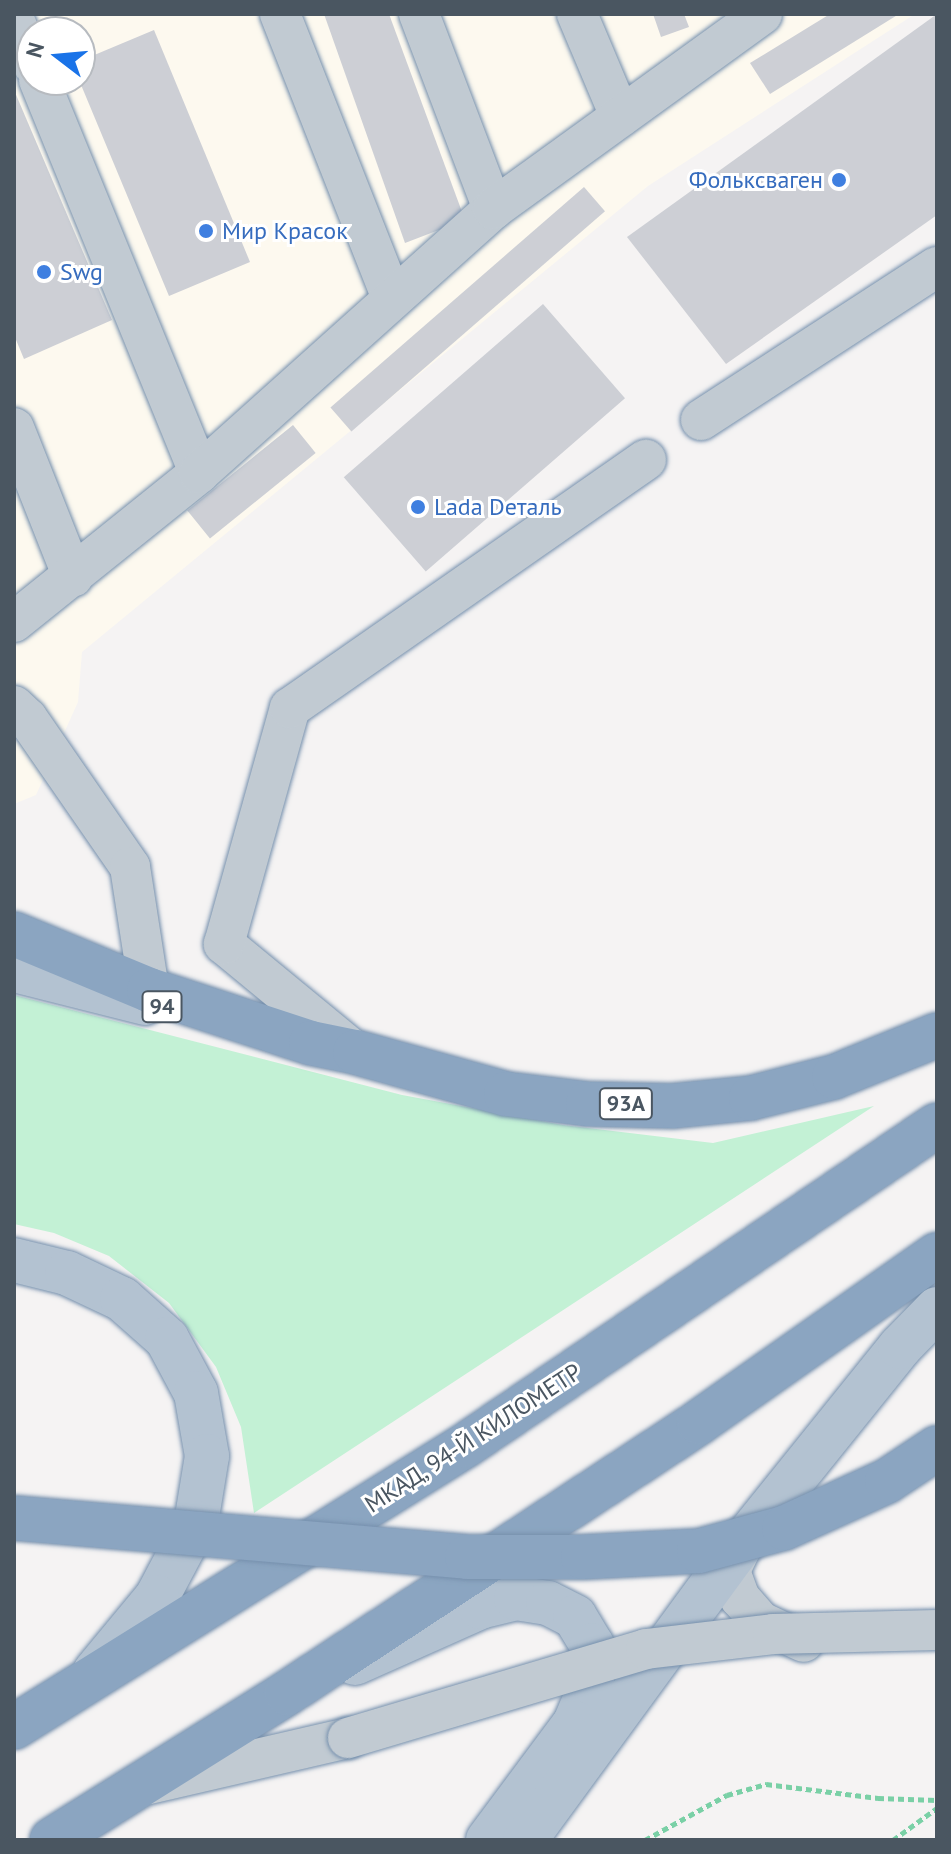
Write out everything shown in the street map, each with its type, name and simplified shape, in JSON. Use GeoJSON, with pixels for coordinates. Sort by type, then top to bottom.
{"type":"FeatureCollection","features":[{"type":"Feature","properties":{"kind":"highway","name":"93A"},"geometry":{"type":"LineString","coordinates":[[14,934],[138,994],[506,1094],[588,1104],[672,1106],[751,1098],[834,1077],[937,1035]]}},
{"type":"Feature","properties":{"kind":"highway","name":"МКАД, 94-Й КИЛОМЕТР"},"geometry":{"type":"LineString","coordinates":[[14,1727],[466,1445],[930,1130]]}},
{"type":"Feature","properties":{"kind":"highway"},"geometry":{"type":"LineString","coordinates":[[52,1840],[287,1693],[699,1422],[937,1255]]}},
{"type":"Feature","properties":{"kind":"highway"},"geometry":{"type":"LineString","coordinates":[[14,1518],[467,1557],[583,1557],[699,1551],[784,1528],[887,1481],[937,1448]]}},
{"type":"Feature","properties":{"kind":"main road","name":"94"},"geometry":{"type":"LineString","coordinates":[[14,970],[138,994]]}},
{"type":"Feature","properties":{"kind":"main road"},"geometry":{"type":"LineString","coordinates":[[14,1260],[67,1273],[122,1299],[167,1339],[196,1393],[205,1444],[207,1456],[196,1523],[157,1597],[88,1680]]}},
{"type":"Feature","properties":{"kind":"main road"},"geometry":{"type":"LineString","coordinates":[[525,1840],[744,1541],[900,1347],[937,1309]]}},
{"type":"Feature","properties":{"kind":"main road"},"geometry":{"type":"LineString","coordinates":[[287,1693],[480,1607],[516,1598],[548,1603],[575,1617],[592,1645],[592,1682],[575,1723],[488,1840]]}},
{"type":"Feature","properties":{"kind":"street"},"geometry":{"type":"LineString","coordinates":[[280,14],[392,299]]}},
{"type":"Feature","properties":{"kind":"street"},"geometry":{"type":"LineString","coordinates":[[419,14],[493,209]]}},
{"type":"Feature","properties":{"kind":"street"},"geometry":{"type":"LineString","coordinates":[[577,14],[620,116]]}},
{"type":"Feature","properties":{"kind":"street"},"geometry":{"type":"LineString","coordinates":[[14,622],[199,473],[493,209],[757,15]]}},
{"type":"Feature","properties":{"kind":"street"},"geometry":{"type":"LineString","coordinates":[[46,96],[199,473]]}},
{"type":"Feature","properties":{"kind":"street"},"geometry":{"type":"LineString","coordinates":[[701,420],[937,267]]}},
{"type":"Feature","properties":{"kind":"street"},"geometry":{"type":"LineString","coordinates":[[14,428],[73,577]]}},
{"type":"Feature","properties":{"kind":"street"},"geometry":{"type":"LineString","coordinates":[[355,1052],[224,944],[290,708],[646,460]]}},
{"type":"Feature","properties":{"kind":"street"},"geometry":{"type":"LineString","coordinates":[[14,706],[27,718],[130,867],[138,994]]}},
{"type":"Feature","properties":{"kind":"street"},"geometry":{"type":"LineString","coordinates":[[744,1541],[730,1571],[740,1598],[761,1622],[804,1642]]}},
{"type":"Feature","properties":{"kind":"street"},"geometry":{"type":"LineString","coordinates":[[126,1794],[348,1738],[646,1649],[773,1634],[937,1630]]}},
{"type":"Feature","properties":{"kind":"street"},"geometry":{"type":"LineString","coordinates":[[677,1631],[804,1642],[937,1639]]}},
{"type":"Feature","properties":{"kind":"path"},"geometry":{"type":"LineString","coordinates":[[645,1840],[727,1795],[766,1784],[878,1798],[937,1800]]}},
{"type":"Feature","properties":{"kind":"path"},"geometry":{"type":"LineString","coordinates":[[893,1840],[937,1808]]}},
{"type":"Feature","properties":{"kind":"shaded area"},"geometry":{"type":"Polygon","coordinates":[[[14,14],[915,14],[648,186],[82,652],[78,702],[36,795],[14,804],[14,14]]]}},
{"type":"Feature","properties":{"kind":"green space"},"geometry":{"type":"Polygon","coordinates":[[[14,995],[402,1095],[563,1125],[713,1143],[874,1106],[254,1513],[241,1427],[216,1367],[169,1303],[109,1256],[54,1233],[14,1224],[14,995]]]}},
{"type":"Feature","properties":{"kind":"building"},"geometry":{"type":"Polygon","coordinates":[[[324,14],[389,14],[465,220],[405,243],[324,14]]]}},
{"type":"Feature","properties":{"kind":"building"},"geometry":{"type":"Polygon","coordinates":[[[653,14],[684,14],[689,27],[661,37],[653,14]]]}},
{"type":"Feature","properties":{"kind":"building"},"geometry":{"type":"Polygon","coordinates":[[[830,14],[899,14],[770,94],[750,63],[830,14]]]}},
{"type":"Feature","properties":{"kind":"building"},"geometry":{"type":"Polygon","coordinates":[[[937,14],[937,215],[726,364],[627,237],[937,14]]]}},
{"type":"Feature","properties":{"kind":"building"},"geometry":{"type":"Polygon","coordinates":[[[154,30],[250,262],[169,296],[86,96],[96,96],[96,54],[154,30]]]}},
{"type":"Feature","properties":{"kind":"building"},"geometry":{"type":"Polygon","coordinates":[[[14,90],[112,320],[24,359],[14,335],[14,90]]]}},
{"type":"Feature","properties":{"kind":"building"},"geometry":{"type":"Polygon","coordinates":[[[584,187],[605,211],[351,432],[330,407],[584,187]]]}},
{"type":"Feature","properties":{"kind":"building"},"geometry":{"type":"Polygon","coordinates":[[[543,304],[625,398],[426,572],[344,477],[543,304]]]}},
{"type":"Feature","properties":{"kind":"building"},"geometry":{"type":"Polygon","coordinates":[[[293,425],[316,453],[210,539],[187,511],[293,425]]]}},
{"type":"Feature","properties":{"kind":"place","name":"Фольксваген"},"geometry":{"type":"Point","coordinates":[839,180]}},
{"type":"Feature","properties":{"kind":"place","name":"Мир Красок"},"geometry":{"type":"Point","coordinates":[206,231]}},
{"type":"Feature","properties":{"kind":"place","name":"Swg"},"geometry":{"type":"Point","coordinates":[44,272]}},
{"type":"Feature","properties":{"kind":"place","name":"Lada Dеталь"},"geometry":{"type":"Point","coordinates":[418,507]}}]}
